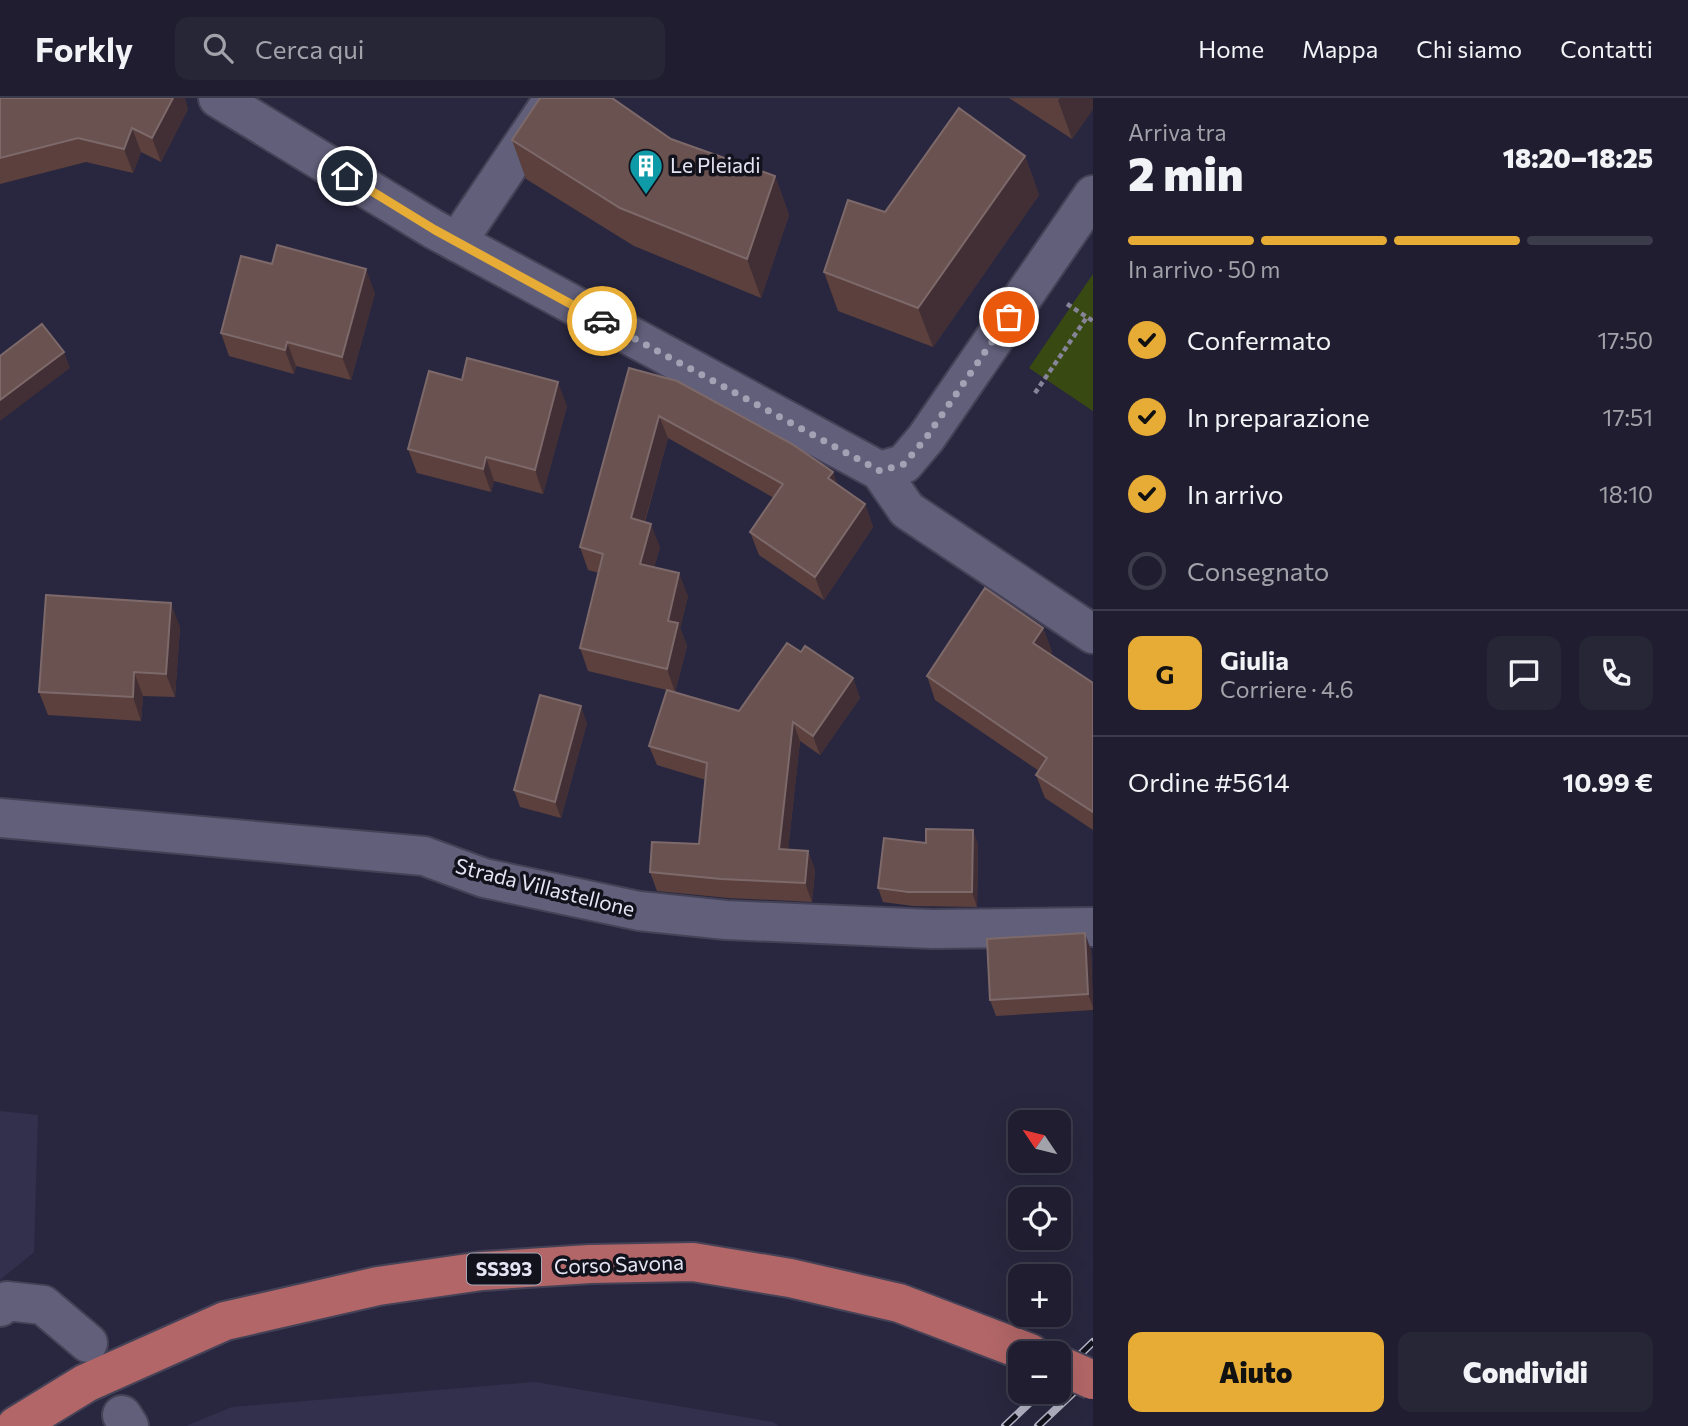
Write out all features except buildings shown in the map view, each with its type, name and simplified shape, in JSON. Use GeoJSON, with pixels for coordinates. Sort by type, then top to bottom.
{"type":"FeatureCollection","features":[{"type":"Feature","properties":{"kind":"main road","name":"Corso Savona"},"geometry":{"type":"LineString","coordinates":[[16,1426],[86,1383],[225,1321],[378,1286],[482,1271],[590,1264],[693,1262],[790,1278],[899,1303],[1008,1344]]}},
{"type":"Feature","properties":{"kind":"main road"},"geometry":{"type":"LineString","coordinates":[[1071,1370],[1093,1380]]}},
{"type":"Feature","properties":{"kind":"street"},"geometry":{"type":"LineString","coordinates":[[218,98],[457,242],[880,471],[907,510],[1093,634]]}},
{"type":"Feature","properties":{"kind":"street"},"geometry":{"type":"LineString","coordinates":[[457,242],[554,98]]}},
{"type":"Feature","properties":{"kind":"street"},"geometry":{"type":"LineString","coordinates":[[880,471],[904,464],[926,438],[1093,195]]}},
{"type":"Feature","properties":{"kind":"street","name":"Strada Villastellone"},"geometry":{"type":"LineString","coordinates":[[0,818],[424,856],[484,878],[639,911],[726,920],[932,929],[1093,927]]}},
{"type":"Feature","properties":{"kind":"street"},"geometry":{"type":"LineString","coordinates":[[0,1307],[7,1301],[43,1305],[88,1343]]}},
{"type":"Feature","properties":{"kind":"path"},"geometry":{"type":"LineString","coordinates":[[1067,304],[1093,321]]}},
{"type":"Feature","properties":{"kind":"path"},"geometry":{"type":"LineString","coordinates":[[1035,393],[1087,317]]}},
{"type":"Feature","properties":{"kind":"shaded area"},"geometry":{"type":"Polygon","coordinates":[[[0,1111],[38,1115],[34,1252],[0,1280],[0,1111]]]}},
{"type":"Feature","properties":{"kind":"shaded area"},"geometry":{"type":"Polygon","coordinates":[[[535,1382],[773,1422],[779,1426],[186,1426],[232,1407],[535,1382]]]}},
{"type":"Feature","properties":{"kind":"green space"},"geometry":{"type":"Polygon","coordinates":[[[1093,274],[1093,411],[1029,368],[1093,274]]]}},
{"type":"Feature","properties":{"kind":"railway"},"geometry":{"type":"LineString","coordinates":[[1071,1363],[1093,1342]]}},
{"type":"Feature","properties":{"kind":"railway"},"geometry":{"type":"LineString","coordinates":[[1038,1426],[1093,1374]]}},
{"type":"Feature","properties":{"kind":"railway"},"geometry":{"type":"LineString","coordinates":[[1005,1426],[1028,1404]]}},
{"type":"Feature","properties":{"kind":"way so far"},"geometry":{"type":"LineString","coordinates":[[602,321],[880,471],[904,464],[926,438],[1009,317]]}},
{"type":"Feature","properties":{"kind":"place","name":"Le Pleiadi"},"geometry":{"type":"Point","coordinates":[646,196]}},
{"type":"Feature","properties":{"kind":"route"},"geometry":{"type":"LineString","coordinates":[[347,176],[435,230],[602,321]]}}]}
